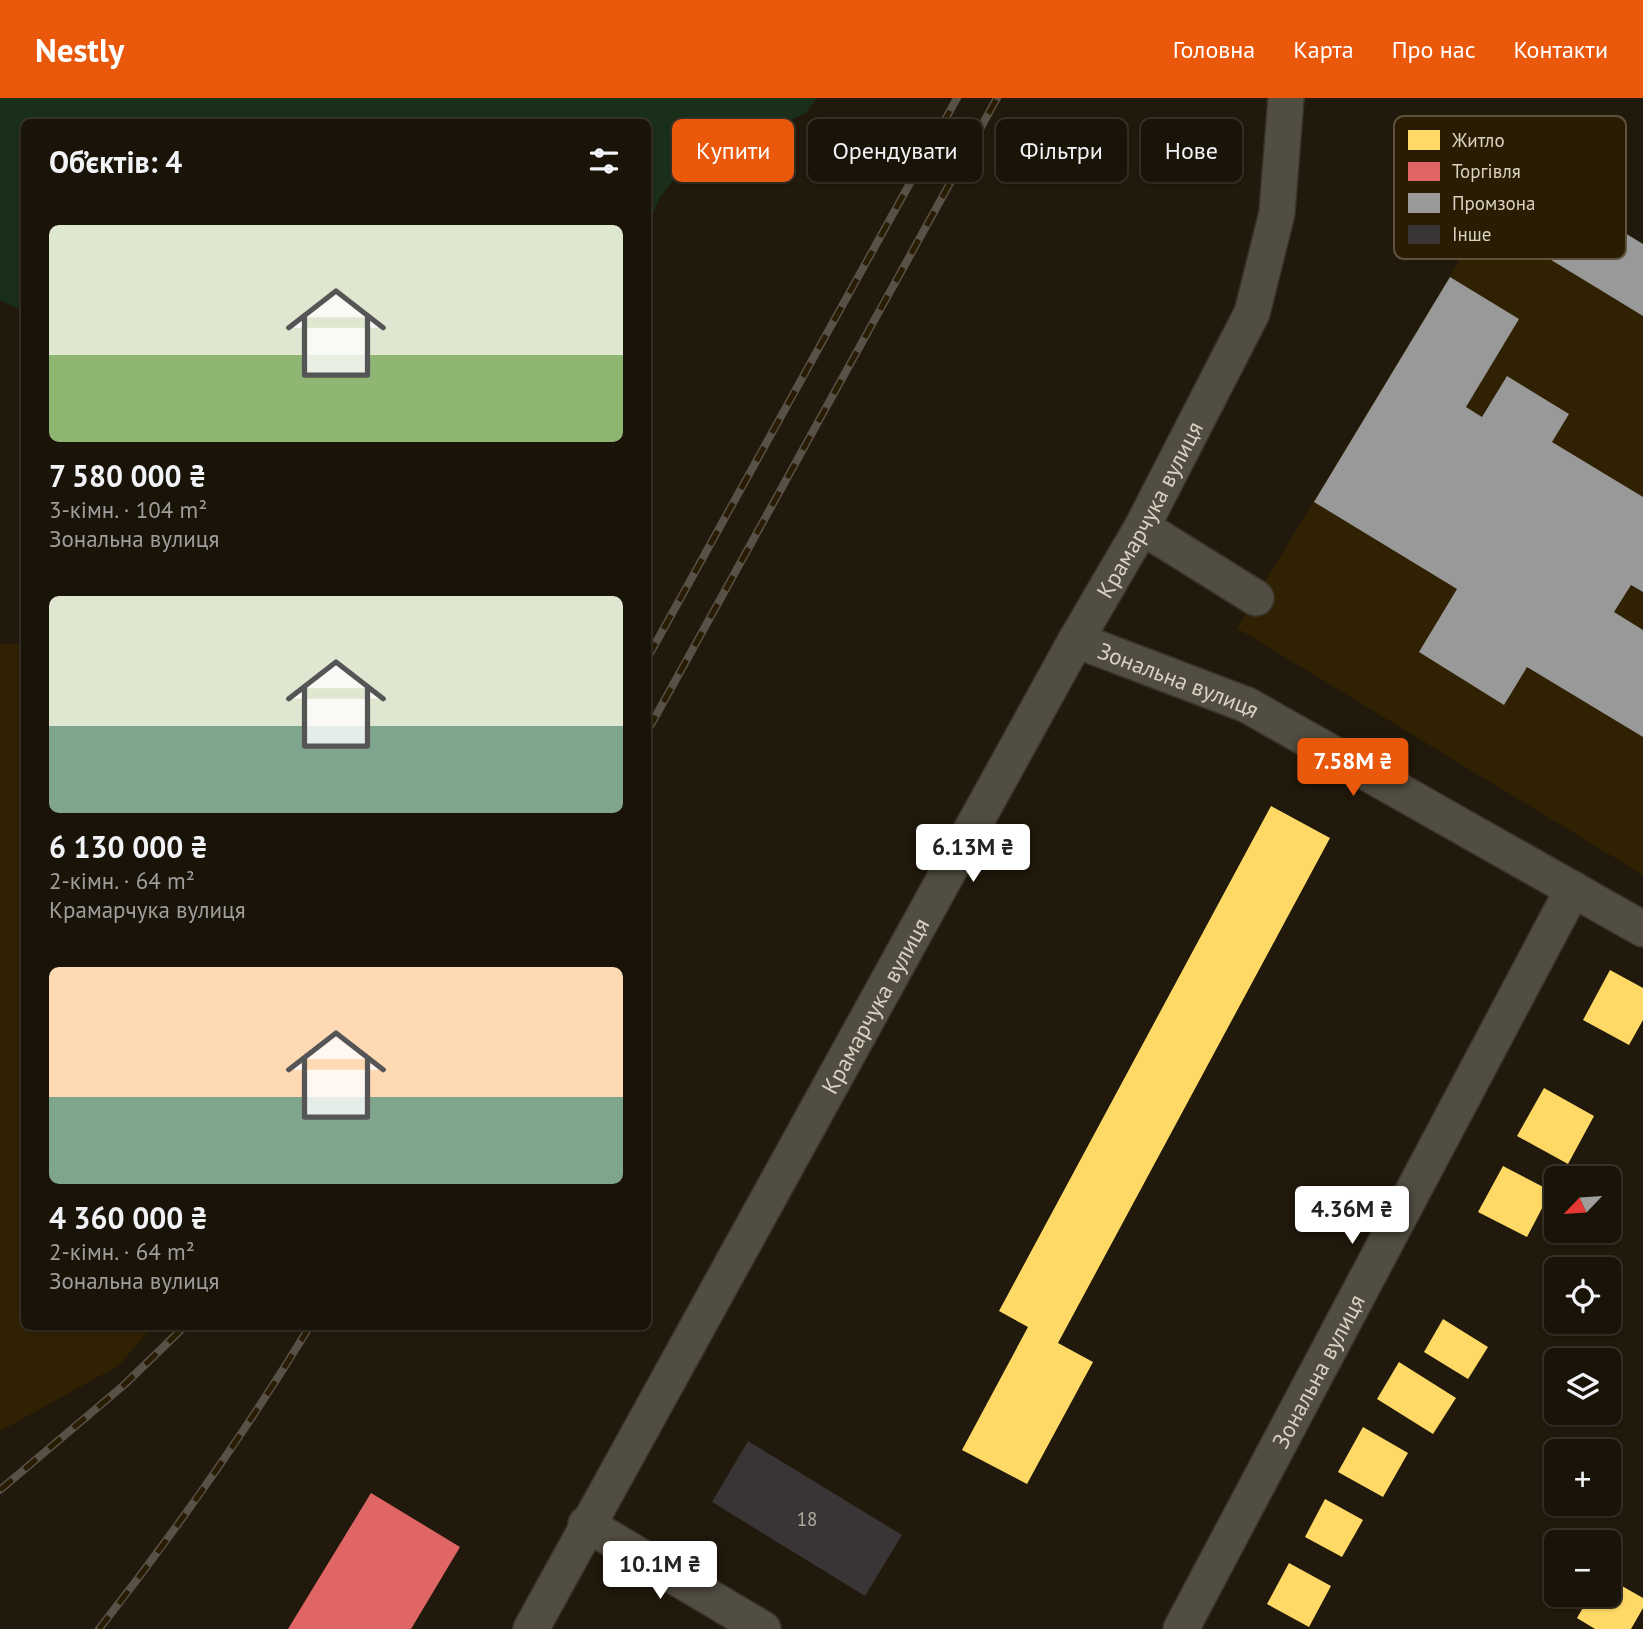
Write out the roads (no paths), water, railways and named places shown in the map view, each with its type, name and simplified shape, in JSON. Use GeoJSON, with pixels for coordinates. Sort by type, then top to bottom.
{"type":"FeatureCollection","features":[{"type":"Feature","properties":{"kind":"street","name":"Крамарчука вулиця"},"geometry":{"type":"LineString","coordinates":[[531,1629],[586,1524],[1076,640],[1142,527],[1252,313],[1277,213],[1286,98]]}},
{"type":"Feature","properties":{"kind":"street"},"geometry":{"type":"LineString","coordinates":[[1142,527],[1256,598]]}},
{"type":"Feature","properties":{"kind":"street","name":"Зональна вулиця"},"geometry":{"type":"LineString","coordinates":[[1076,640],[1247,705],[1643,929]]}},
{"type":"Feature","properties":{"kind":"street","name":"Зональна вулиця"},"geometry":{"type":"LineString","coordinates":[[1181,1629],[1573,890]]}},
{"type":"Feature","properties":{"kind":"street"},"geometry":{"type":"LineString","coordinates":[[586,1524],[763,1629]]}},
{"type":"Feature","properties":{"kind":"railway"},"geometry":{"type":"LineString","coordinates":[[651,652],[957,98]]}},
{"type":"Feature","properties":{"kind":"railway"},"geometry":{"type":"LineString","coordinates":[[651,725],[997,98]]}},
{"type":"Feature","properties":{"kind":"railway"},"geometry":{"type":"LineString","coordinates":[[0,1490],[124,1385],[181,1330]]}},
{"type":"Feature","properties":{"kind":"railway"},"geometry":{"type":"LineString","coordinates":[[99,1629],[209,1480],[307,1330]]}}]}
